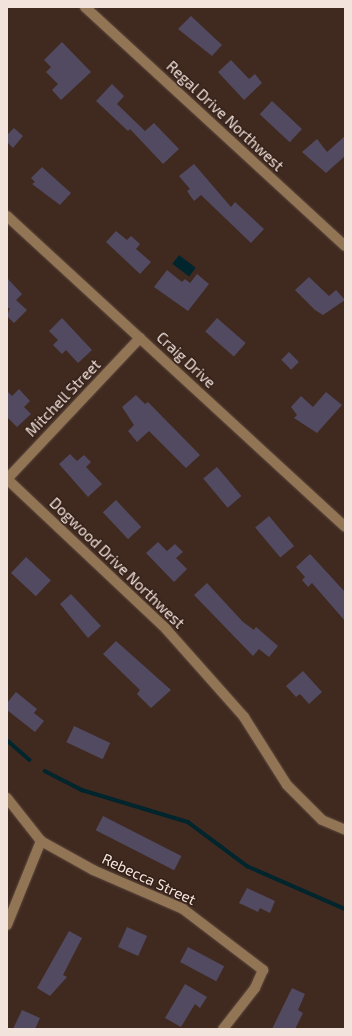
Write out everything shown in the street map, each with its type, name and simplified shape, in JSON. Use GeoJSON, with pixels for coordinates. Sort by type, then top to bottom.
{"type":"FeatureCollection","features":[{"type":"Feature","properties":{"kind":"street","name":"Regal Drive Northwest"},"geometry":{"type":"LineString","coordinates":[[84,7],[345,246]]}},
{"type":"Feature","properties":{"kind":"street","name":"Craig Drive"},"geometry":{"type":"LineString","coordinates":[[7,216],[345,527]]}},
{"type":"Feature","properties":{"kind":"street","name":"Mitchell Street"},"geometry":{"type":"LineString","coordinates":[[7,479],[140,338]]}},
{"type":"Feature","properties":{"kind":"street","name":"Dogwood Drive Northwest"},"geometry":{"type":"LineString","coordinates":[[7,479],[166,629],[244,717],[287,785],[322,820],[345,830]]}},
{"type":"Feature","properties":{"kind":"street","name":"Rebecca Street"},"geometry":{"type":"LineString","coordinates":[[7,798],[41,841],[93,870],[183,909],[263,970],[255,988],[223,1029]]}},
{"type":"Feature","properties":{"kind":"street"},"geometry":{"type":"LineString","coordinates":[[7,925],[41,841]]}},
{"type":"Feature","properties":{"kind":"water"},"geometry":{"type":"Polygon","coordinates":[[[179,255],[196,268],[189,276],[172,264],[179,255]]]}},
{"type":"Feature","properties":{"kind":"building"},"geometry":{"type":"Polygon","coordinates":[[[191,16],[222,45],[212,56],[178,29],[191,16]]]}},
{"type":"Feature","properties":{"kind":"building"},"geometry":{"type":"Polygon","coordinates":[[[62,42],[91,72],[61,100],[52,90],[58,84],[46,72],[51,67],[44,60],[62,42]]]}},
{"type":"Feature","properties":{"kind":"building"},"geometry":{"type":"Polygon","coordinates":[[[231,60],[249,79],[255,74],[262,83],[244,100],[218,72],[231,60]]]}},
{"type":"Feature","properties":{"kind":"building"},"geometry":{"type":"Polygon","coordinates":[[[112,84],[124,96],[117,104],[145,131],[154,123],[179,149],[163,164],[130,129],[128,131],[96,101],[112,84]]]}},
{"type":"Feature","properties":{"kind":"building"},"geometry":{"type":"Polygon","coordinates":[[[272,101],[302,129],[290,142],[260,114],[272,101]]]}},
{"type":"Feature","properties":{"kind":"building"},"geometry":{"type":"Polygon","coordinates":[[[14,128],[23,136],[13,148],[7,142],[7,135],[14,128]]]}},
{"type":"Feature","properties":{"kind":"building"},"geometry":{"type":"Polygon","coordinates":[[[345,136],[345,156],[326,173],[302,152],[317,139],[327,152],[345,136]]]}},
{"type":"Feature","properties":{"kind":"building"},"geometry":{"type":"Polygon","coordinates":[[[194,164],[231,207],[235,202],[264,229],[251,243],[201,195],[194,201],[187,191],[190,189],[179,176],[194,164]]]}},
{"type":"Feature","properties":{"kind":"building"},"geometry":{"type":"Polygon","coordinates":[[[42,167],[71,193],[60,205],[32,184],[35,182],[31,178],[42,167]]]}},
{"type":"Feature","properties":{"kind":"building"},"geometry":{"type":"Polygon","coordinates":[[[116,231],[127,240],[131,236],[140,244],[136,249],[151,262],[140,274],[106,242],[116,231]]]}},
{"type":"Feature","properties":{"kind":"building"},"geometry":{"type":"Polygon","coordinates":[[[167,270],[182,282],[185,279],[190,283],[197,274],[209,284],[188,311],[154,287],[167,270]]]}},
{"type":"Feature","properties":{"kind":"building"},"geometry":{"type":"Polygon","coordinates":[[[309,277],[329,296],[336,290],[345,300],[323,315],[315,310],[295,290],[309,277]]]}},
{"type":"Feature","properties":{"kind":"building"},"geometry":{"type":"Polygon","coordinates":[[[7,278],[22,294],[16,300],[27,310],[14,323],[7,316],[10,308],[7,308],[7,278]]]}},
{"type":"Feature","properties":{"kind":"building"},"geometry":{"type":"Polygon","coordinates":[[[62,318],[92,350],[78,363],[66,350],[62,354],[53,345],[58,340],[49,331],[62,318]]]}},
{"type":"Feature","properties":{"kind":"building"},"geometry":{"type":"Polygon","coordinates":[[[217,318],[246,343],[234,357],[205,332],[217,318]]]}},
{"type":"Feature","properties":{"kind":"building"},"geometry":{"type":"Polygon","coordinates":[[[289,352],[299,362],[291,370],[281,360],[289,352]]]}},
{"type":"Feature","properties":{"kind":"building"},"geometry":{"type":"Polygon","coordinates":[[[19,389],[30,401],[24,407],[31,414],[17,427],[7,417],[7,391],[12,396],[19,389]]]}},
{"type":"Feature","properties":{"kind":"building"},"geometry":{"type":"Polygon","coordinates":[[[326,392],[342,405],[317,433],[294,418],[297,415],[291,407],[301,396],[313,407],[326,392]]]}},
{"type":"Feature","properties":{"kind":"building"},"geometry":{"type":"Polygon","coordinates":[[[136,395],[145,404],[148,402],[200,455],[186,468],[149,431],[137,442],[128,431],[134,425],[122,407],[136,395]]]}},
{"type":"Feature","properties":{"kind":"building"},"geometry":{"type":"Polygon","coordinates":[[[70,454],[77,461],[84,455],[91,462],[86,467],[102,484],[88,497],[59,464],[70,454]]]}},
{"type":"Feature","properties":{"kind":"building"},"geometry":{"type":"Polygon","coordinates":[[[217,467],[241,496],[228,508],[203,479],[217,467]]]}},
{"type":"Feature","properties":{"kind":"building"},"geometry":{"type":"Polygon","coordinates":[[[116,500],[141,527],[128,539],[103,512],[116,500]]]}},
{"type":"Feature","properties":{"kind":"building"},"geometry":{"type":"Polygon","coordinates":[[[269,516],[294,546],[280,557],[255,528],[269,516]]]}},
{"type":"Feature","properties":{"kind":"building"},"geometry":{"type":"Polygon","coordinates":[[[158,542],[167,551],[175,544],[183,552],[176,558],[187,569],[174,582],[146,553],[158,542]]]}},
{"type":"Feature","properties":{"kind":"building"},"geometry":{"type":"Polygon","coordinates":[[[310,554],[345,592],[345,621],[312,583],[308,587],[302,580],[305,577],[296,567],[310,554]]]}},
{"type":"Feature","properties":{"kind":"building"},"geometry":{"type":"Polygon","coordinates":[[[26,557],[51,580],[36,596],[11,573],[26,557]]]}},
{"type":"Feature","properties":{"kind":"building"},"geometry":{"type":"Polygon","coordinates":[[[207,583],[243,622],[254,630],[256,627],[278,646],[269,657],[259,649],[253,656],[194,595],[207,583]]]}},
{"type":"Feature","properties":{"kind":"building"},"geometry":{"type":"Polygon","coordinates":[[[71,594],[101,626],[88,638],[60,604],[71,594]]]}},
{"type":"Feature","properties":{"kind":"building"},"geometry":{"type":"Polygon","coordinates":[[[116,641],[171,690],[151,708],[137,694],[140,690],[103,654],[116,641]]]}},
{"type":"Feature","properties":{"kind":"building"},"geometry":{"type":"Polygon","coordinates":[[[303,671],[322,692],[309,704],[300,694],[296,697],[286,686],[303,671]]]}},
{"type":"Feature","properties":{"kind":"building"},"geometry":{"type":"Polygon","coordinates":[[[16,692],[37,709],[34,713],[44,721],[35,732],[7,710],[7,703],[16,692]]]}},
{"type":"Feature","properties":{"kind":"building"},"geometry":{"type":"Polygon","coordinates":[[[74,726],[110,743],[103,759],[66,742],[74,726]]]}},
{"type":"Feature","properties":{"kind":"building"},"geometry":{"type":"Polygon","coordinates":[[[103,816],[181,856],[174,870],[96,830],[103,816]]]}},
{"type":"Feature","properties":{"kind":"building"},"geometry":{"type":"Polygon","coordinates":[[[247,888],[275,901],[270,913],[260,908],[258,912],[239,903],[247,888]]]}},
{"type":"Feature","properties":{"kind":"building"},"geometry":{"type":"Polygon","coordinates":[[[127,927],[147,936],[138,956],[118,947],[127,927]]]}},
{"type":"Feature","properties":{"kind":"building"},"geometry":{"type":"Polygon","coordinates":[[[69,931],[82,938],[63,975],[67,977],[50,996],[37,988],[69,931]]]}},
{"type":"Feature","properties":{"kind":"building"},"geometry":{"type":"Polygon","coordinates":[[[188,947],[224,966],[216,981],[180,962],[188,947]]]}},
{"type":"Feature","properties":{"kind":"building"},"geometry":{"type":"Polygon","coordinates":[[[185,984],[207,997],[200,1008],[195,1004],[181,1027],[165,1018],[185,984]]]}},
{"type":"Feature","properties":{"kind":"building"},"geometry":{"type":"Polygon","coordinates":[[[292,988],[305,994],[298,1010],[303,1013],[295,1029],[272,1029],[292,988]]]}},
{"type":"Feature","properties":{"kind":"building"},"geometry":{"type":"Polygon","coordinates":[[[22,1010],[40,1018],[35,1029],[13,1029],[22,1010]]]}},
{"type":"Feature","properties":{"kind":"waterway"},"geometry":{"type":"LineString","coordinates":[[7,740],[30,760]]}},
{"type":"Feature","properties":{"kind":"waterway"},"geometry":{"type":"LineString","coordinates":[[45,771],[82,790],[188,822],[247,866],[345,909]]}}]}
